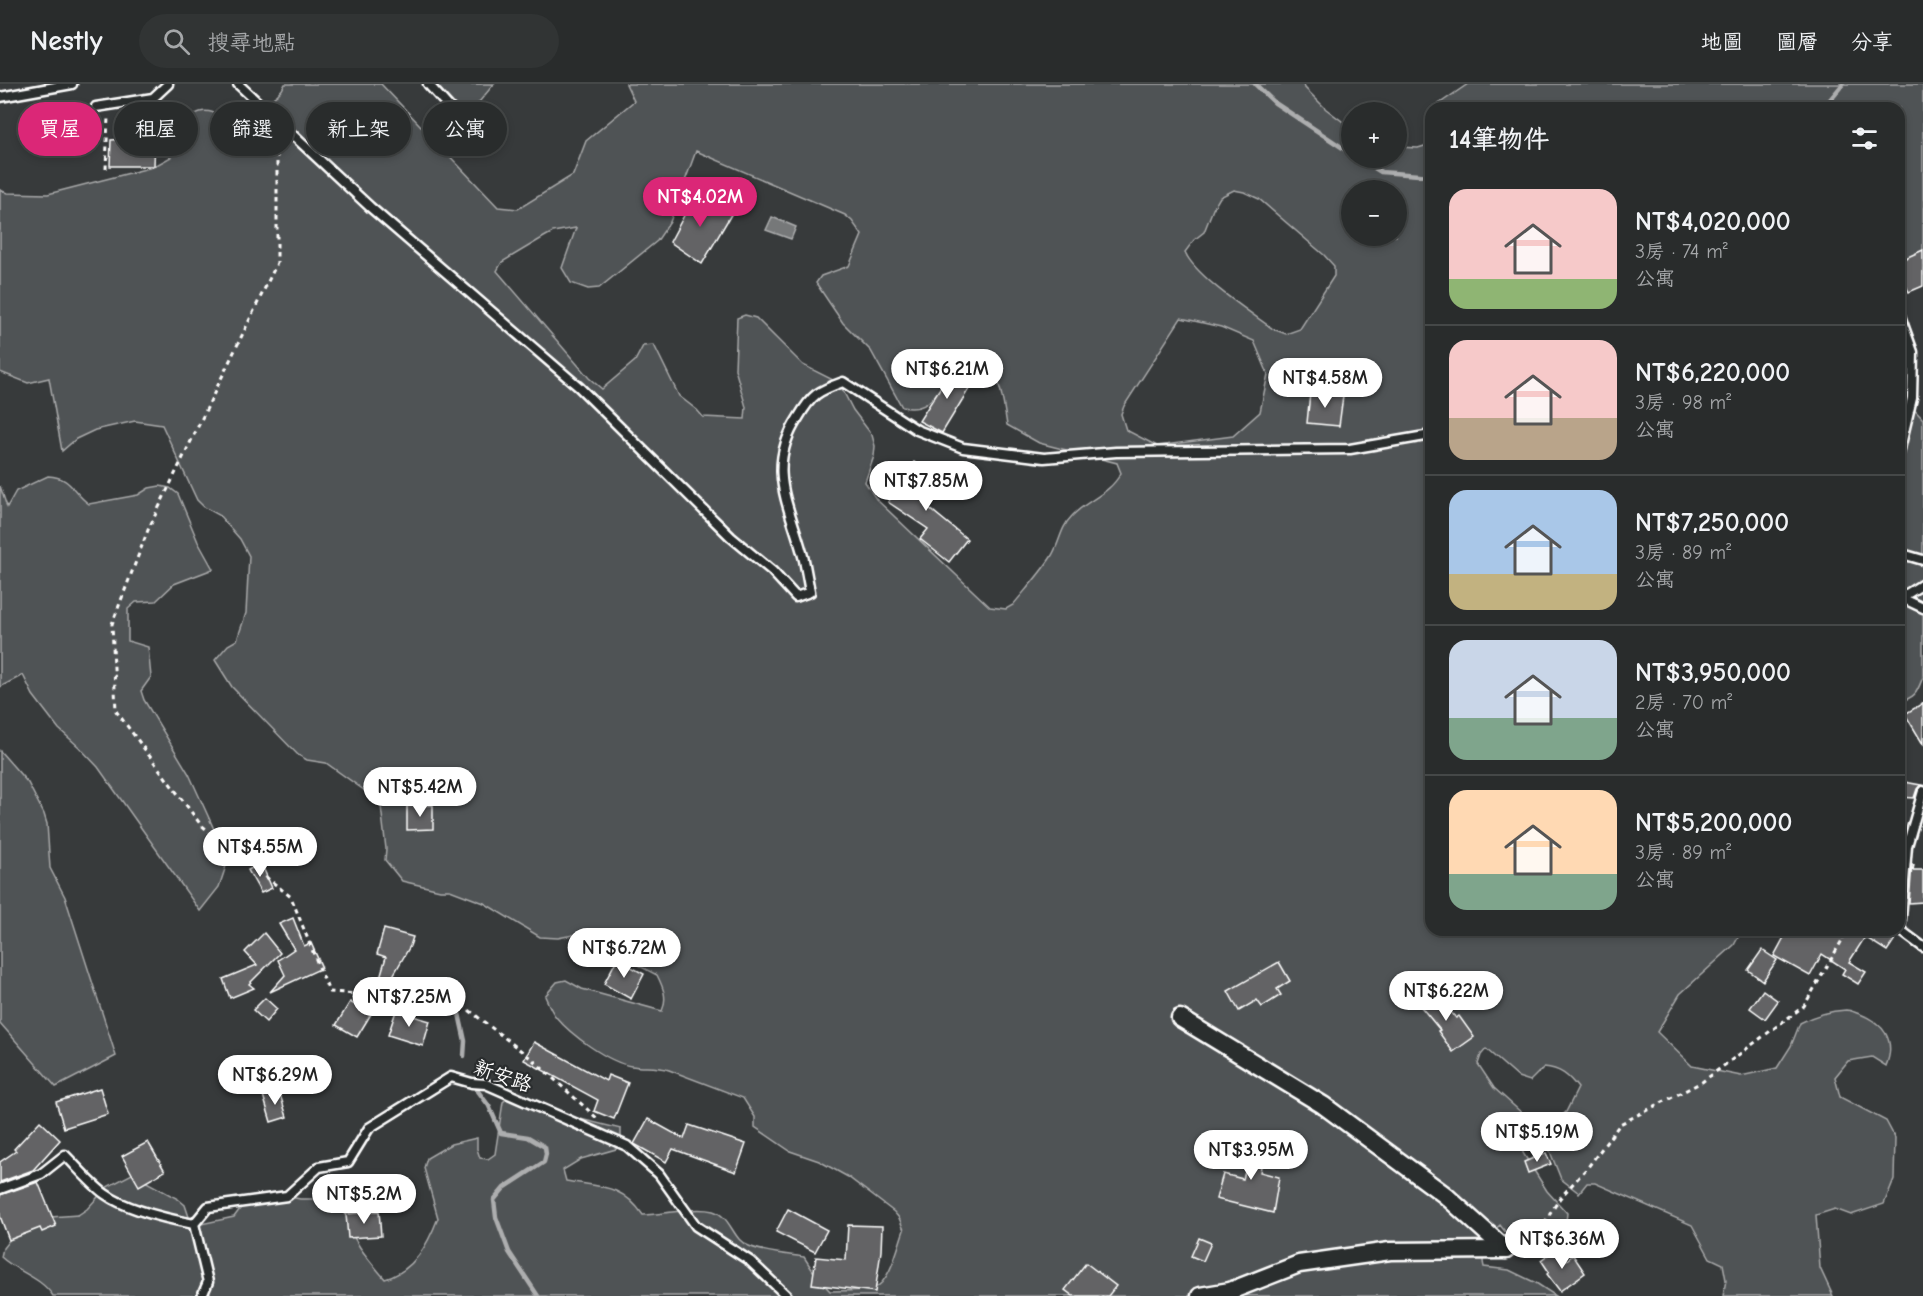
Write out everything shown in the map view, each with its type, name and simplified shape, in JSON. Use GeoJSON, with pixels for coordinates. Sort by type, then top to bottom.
{"type":"FeatureCollection","features":[{"type":"Feature","properties":{"kind":"street"},"geometry":{"type":"LineString","coordinates":[[1180,1018],[1323,1105],[1445,1195],[1506,1250]]}},
{"type":"Feature","properties":{"kind":"street"},"geometry":{"type":"LineString","coordinates":[[1200,1296],[1230,1291],[1299,1264],[1390,1251],[1506,1250]]}},
{"type":"Feature","properties":{"kind":"lane"},"geometry":{"type":"LineString","coordinates":[[0,97],[72,84]]}},
{"type":"Feature","properties":{"kind":"lane"},"geometry":{"type":"LineString","coordinates":[[102,106],[153,98],[168,84]]}},
{"type":"Feature","properties":{"kind":"lane"},"geometry":{"type":"LineString","coordinates":[[238,84],[256,102]]}},
{"type":"Feature","properties":{"kind":"lane"},"geometry":{"type":"LineString","coordinates":[[428,84],[444,102]]}},
{"type":"Feature","properties":{"kind":"lane"},"geometry":{"type":"LineString","coordinates":[[294,138],[370,207],[579,387],[730,537],[771,571],[796,597],[810,592],[780,477],[787,435],[819,390],[843,382],[917,430],[963,448],[1044,458],[1116,452],[1350,448],[1425,436]]}},
{"type":"Feature","properties":{"kind":"lane"},"geometry":{"type":"LineString","coordinates":[[1905,330],[1913,352],[1912,398],[1905,428]]}},
{"type":"Feature","properties":{"kind":"lane"},"geometry":{"type":"LineString","coordinates":[[1905,555],[1923,560]]}},
{"type":"Feature","properties":{"kind":"lane"},"geometry":{"type":"LineString","coordinates":[[1905,595],[1923,584]]}},
{"type":"Feature","properties":{"kind":"lane"},"geometry":{"type":"LineString","coordinates":[[1905,600],[1923,608]]}},
{"type":"Feature","properties":{"kind":"lane"},"geometry":{"type":"LineString","coordinates":[[1905,870],[1907,846],[1923,791]]}},
{"type":"Feature","properties":{"kind":"lane"},"geometry":{"type":"LineString","coordinates":[[1905,934],[1923,947]]}},
{"type":"Feature","properties":{"kind":"lane","name":"新安路"},"geometry":{"type":"LineString","coordinates":[[194,1224],[208,1207],[287,1196],[319,1167],[348,1162],[369,1128],[451,1077],[486,1084],[627,1146],[659,1174],[696,1226],[750,1261],[788,1296]]}},
{"type":"Feature","properties":{"kind":"lane"},"geometry":{"type":"LineString","coordinates":[[0,1189],[41,1174],[65,1155],[106,1195],[167,1219],[194,1224],[208,1282],[202,1296]]}},
{"type":"Feature","properties":{"kind":"path"},"geometry":{"type":"LineString","coordinates":[[106,169],[108,105]]}},
{"type":"Feature","properties":{"kind":"path"},"geometry":{"type":"LineString","coordinates":[[277,156],[277,263],[148,530],[112,624],[116,711],[201,825],[291,897],[329,992],[456,1000],[533,1060],[602,1122]]}},
{"type":"Feature","properties":{"kind":"path"},"geometry":{"type":"LineString","coordinates":[[1506,1250],[1533,1241],[1560,1198],[1588,1167],[1620,1124],[1702,1082],[1804,1006],[1845,936]]}},
{"type":"Feature","properties":{"kind":"shaded area"},"geometry":{"type":"Polygon","coordinates":[[[285,84],[381,84],[398,102],[306,102],[306,156],[411,156],[411,116],[423,128],[423,156],[449,156],[498,207],[518,209],[573,175],[586,141],[634,101],[626,84],[1304,84],[1305,88],[1326,109],[1341,120],[1341,168],[1407,168],[1407,147],[1425,146],[1425,936],[1739,936],[1734,945],[1680,994],[1657,1032],[1692,1066],[1741,1076],[1777,1068],[1791,1046],[1800,1023],[1828,1012],[1852,1011],[1869,1018],[1882,1028],[1889,1041],[1890,1049],[1886,1066],[1872,1057],[1848,1061],[1835,1077],[1840,1097],[1886,1121],[1895,1138],[1894,1179],[1884,1204],[1851,1215],[1835,1209],[1816,1215],[1820,1268],[1833,1296],[1723,1296],[1726,1280],[1723,1264],[1710,1258],[1692,1225],[1595,1183],[1587,1183],[1579,1193],[1561,1179],[1547,1144],[1550,1126],[1566,1112],[1578,1088],[1571,1080],[1564,1073],[1544,1067],[1530,1081],[1518,1077],[1486,1049],[1478,1064],[1494,1088],[1523,1114],[1523,1153],[1547,1191],[1567,1213],[1565,1231],[1550,1244],[1535,1252],[1521,1252],[1500,1225],[1486,1243],[1483,1255],[1484,1267],[1509,1270],[1556,1296],[53,1296],[42,1284],[7,1262],[1,1257],[3,1248],[14,1234],[37,1218],[78,1215],[87,1209],[107,1187],[132,1174],[185,1205],[192,1226],[234,1217],[240,1209],[241,1200],[290,1197],[316,1199],[345,1213],[351,1232],[366,1256],[385,1279],[404,1270],[419,1255],[438,1218],[424,1168],[427,1158],[451,1144],[477,1138],[480,1158],[488,1159],[495,1154],[503,1102],[509,1097],[528,1106],[621,1129],[621,1140],[616,1149],[581,1159],[563,1170],[566,1181],[600,1186],[618,1192],[627,1197],[643,1215],[688,1210],[713,1211],[724,1218],[743,1243],[769,1252],[804,1257],[817,1277],[830,1291],[864,1290],[880,1285],[893,1263],[904,1230],[894,1212],[848,1177],[819,1161],[790,1151],[755,1127],[755,1117],[743,1098],[669,1070],[631,1066],[612,1059],[590,1047],[563,1024],[556,1017],[545,996],[557,982],[566,980],[582,989],[662,1011],[665,997],[657,975],[578,934],[558,938],[540,937],[484,903],[450,890],[440,890],[402,881],[385,860],[386,849],[381,806],[375,798],[326,763],[307,760],[298,755],[232,687],[215,660],[228,645],[237,640],[246,613],[249,556],[240,539],[219,515],[204,507],[197,500],[162,425],[135,421],[95,430],[76,439],[62,451],[49,378],[28,383],[0,372],[0,190],[7,193],[48,194],[153,167],[171,156],[198,156],[198,113],[205,111],[210,112],[210,156],[294,156],[294,102],[267,102],[281,91],[285,84]],[[696,151],[670,222],[657,241],[599,288],[588,289],[571,283],[562,268],[576,228],[553,232],[502,262],[497,271],[589,378],[602,389],[635,361],[643,346],[654,345],[679,396],[703,417],[745,419],[746,407],[735,369],[737,318],[745,315],[756,318],[803,365],[839,383],[853,410],[872,435],[875,446],[874,456],[865,482],[876,499],[990,607],[1006,609],[1013,605],[1051,557],[1068,521],[1078,510],[1111,487],[1121,473],[1117,463],[1039,443],[1007,425],[994,372],[981,358],[971,355],[927,403],[917,408],[902,407],[871,351],[843,323],[816,283],[821,276],[849,266],[862,235],[845,215],[696,151]],[[1234,190],[1220,197],[1204,232],[1185,252],[1200,272],[1224,293],[1273,329],[1286,334],[1300,329],[1334,276],[1334,266],[1259,199],[1234,190]],[[1181,318],[1124,406],[1121,414],[1126,430],[1157,446],[1233,436],[1260,412],[1268,374],[1254,341],[1221,327],[1181,318]]]}},
{"type":"Feature","properties":{"kind":"shaded area"},"geometry":{"type":"Polygon","coordinates":[[[436,84],[494,84],[479,102],[453,102],[436,84]]]}},
{"type":"Feature","properties":{"kind":"shaded area"},"geometry":{"type":"Polygon","coordinates":[[[1468,84],[1923,84],[1923,275],[1905,274],[1905,102],[1442,102],[1468,84]]]}},
{"type":"Feature","properties":{"kind":"shaded area"},"geometry":{"type":"Polygon","coordinates":[[[772,217],[796,227],[791,239],[766,230],[772,217]]]}},
{"type":"Feature","properties":{"kind":"shaded area"},"geometry":{"type":"Polygon","coordinates":[[[1905,400],[1923,419],[1923,677],[1915,694],[1905,699],[1905,400]]]}},
{"type":"Feature","properties":{"kind":"shaded area"},"geometry":{"type":"Polygon","coordinates":[[[48,476],[67,482],[89,504],[138,495],[149,488],[160,486],[170,488],[178,494],[198,542],[213,569],[174,584],[156,601],[136,602],[128,609],[128,641],[148,647],[151,677],[141,691],[144,700],[189,774],[228,860],[219,887],[200,911],[98,767],[59,729],[33,695],[23,675],[0,687],[0,486],[7,507],[16,491],[48,476]]]}},
{"type":"Feature","properties":{"kind":"shaded area"},"geometry":{"type":"Polygon","coordinates":[[[0,751],[28,783],[44,814],[47,824],[50,868],[65,897],[116,1056],[56,1087],[0,1023],[0,751]]]}},
{"type":"Feature","properties":{"kind":"building"},"geometry":{"type":"Polygon","coordinates":[[[111,140],[114,140],[114,156],[154,156],[154,166],[110,166],[111,140]]]}},
{"type":"Feature","properties":{"kind":"building"},"geometry":{"type":"Polygon","coordinates":[[[696,193],[732,213],[702,264],[670,242],[696,193]]]}},
{"type":"Feature","properties":{"kind":"building"},"geometry":{"type":"Polygon","coordinates":[[[1923,250],[1923,286],[1909,292],[1905,284],[1905,258],[1923,250]]]}},
{"type":"Feature","properties":{"kind":"building"},"geometry":{"type":"Polygon","coordinates":[[[954,366],[975,379],[942,433],[919,421],[954,366]]]}},
{"type":"Feature","properties":{"kind":"building"},"geometry":{"type":"Polygon","coordinates":[[[1310,393],[1343,396],[1339,426],[1307,423],[1310,393]]]}},
{"type":"Feature","properties":{"kind":"building"},"geometry":{"type":"Polygon","coordinates":[[[914,462],[939,479],[923,503],[967,539],[949,562],[920,539],[928,529],[888,502],[914,462]]]}},
{"type":"Feature","properties":{"kind":"building"},"geometry":{"type":"Polygon","coordinates":[[[1923,703],[1923,744],[1905,714],[1923,703]]]}},
{"type":"Feature","properties":{"kind":"building"},"geometry":{"type":"Polygon","coordinates":[[[1905,782],[1921,785],[1914,798],[1905,797],[1905,782]]]}},
{"type":"Feature","properties":{"kind":"building"},"geometry":{"type":"Polygon","coordinates":[[[433,805],[433,829],[407,830],[407,806],[433,805]]]}},
{"type":"Feature","properties":{"kind":"building"},"geometry":{"type":"Polygon","coordinates":[[[261,863],[272,888],[261,893],[248,870],[261,863]]]}},
{"type":"Feature","properties":{"kind":"building"},"geometry":{"type":"Polygon","coordinates":[[[1912,865],[1914,865],[1913,870],[1923,870],[1923,902],[1909,903],[1912,865]]]}},
{"type":"Feature","properties":{"kind":"building"},"geometry":{"type":"Polygon","coordinates":[[[293,918],[304,946],[311,943],[322,968],[270,992],[285,975],[278,960],[294,949],[279,924],[293,918]]]}},
{"type":"Feature","properties":{"kind":"building"},"geometry":{"type":"Polygon","coordinates":[[[384,929],[413,937],[379,1000],[374,998],[386,957],[377,954],[384,929]]]}},
{"type":"Feature","properties":{"kind":"building"},"geometry":{"type":"Polygon","coordinates":[[[264,933],[280,953],[249,984],[254,988],[230,998],[223,979],[257,965],[245,952],[264,933]]]}},
{"type":"Feature","properties":{"kind":"building"},"geometry":{"type":"Polygon","coordinates":[[[1785,936],[1840,936],[1843,938],[1844,936],[1890,936],[1895,939],[1887,951],[1865,937],[1849,962],[1866,972],[1858,984],[1842,974],[1845,969],[1822,954],[1810,976],[1774,956],[1785,936]]]}},
{"type":"Feature","properties":{"kind":"building"},"geometry":{"type":"Polygon","coordinates":[[[1762,950],[1777,960],[1763,981],[1748,970],[1762,950]]]}},
{"type":"Feature","properties":{"kind":"building"},"geometry":{"type":"Polygon","coordinates":[[[617,959],[644,974],[631,999],[604,984],[617,959]]]}},
{"type":"Feature","properties":{"kind":"building"},"geometry":{"type":"Polygon","coordinates":[[[1279,962],[1290,981],[1277,989],[1281,995],[1262,1007],[1257,1000],[1239,1011],[1228,991],[1279,962]]]}},
{"type":"Feature","properties":{"kind":"building"},"geometry":{"type":"Polygon","coordinates":[[[1763,990],[1778,1001],[1765,1019],[1750,1008],[1763,990]]]}},
{"type":"Feature","properties":{"kind":"building"},"geometry":{"type":"Polygon","coordinates":[[[1433,991],[1456,1018],[1459,1016],[1474,1037],[1453,1052],[1438,1031],[1440,1030],[1418,1003],[1433,991]]]}},
{"type":"Feature","properties":{"kind":"building"},"geometry":{"type":"Polygon","coordinates":[[[265,998],[277,1009],[266,1022],[253,1010],[265,998]]]}},
{"type":"Feature","properties":{"kind":"building"},"geometry":{"type":"Polygon","coordinates":[[[350,1002],[371,1014],[357,1037],[336,1025],[350,1002]]]}},
{"type":"Feature","properties":{"kind":"building"},"geometry":{"type":"Polygon","coordinates":[[[396,1011],[430,1021],[423,1046],[388,1035],[396,1011]]]}},
{"type":"Feature","properties":{"kind":"building"},"geometry":{"type":"Polygon","coordinates":[[[534,1042],[606,1081],[608,1075],[628,1083],[614,1119],[594,1111],[598,1100],[524,1060],[534,1042]]]}},
{"type":"Feature","properties":{"kind":"building"},"geometry":{"type":"Polygon","coordinates":[[[100,1088],[108,1114],[64,1128],[56,1102],[100,1088]]]}},
{"type":"Feature","properties":{"kind":"building"},"geometry":{"type":"Polygon","coordinates":[[[279,1091],[287,1117],[271,1122],[263,1095],[279,1091]]]}},
{"type":"Feature","properties":{"kind":"building"},"geometry":{"type":"Polygon","coordinates":[[[648,1119],[684,1139],[689,1125],[746,1144],[736,1172],[673,1149],[666,1162],[634,1144],[648,1119]]]}},
{"type":"Feature","properties":{"kind":"building"},"geometry":{"type":"Polygon","coordinates":[[[40,1121],[60,1140],[33,1170],[0,1182],[0,1162],[16,1151],[14,1149],[40,1121]]]}},
{"type":"Feature","properties":{"kind":"building"},"geometry":{"type":"Polygon","coordinates":[[[1243,1134],[1266,1138],[1260,1172],[1279,1177],[1273,1213],[1216,1199],[1223,1174],[1243,1179],[1251,1150],[1241,1148],[1243,1134]]]}},
{"type":"Feature","properties":{"kind":"building"},"geometry":{"type":"Polygon","coordinates":[[[148,1142],[165,1171],[139,1186],[122,1156],[148,1142]]]}},
{"type":"Feature","properties":{"kind":"building"},"geometry":{"type":"Polygon","coordinates":[[[1546,1153],[1551,1164],[1528,1173],[1524,1162],[1546,1153]]]}},
{"type":"Feature","properties":{"kind":"building"},"geometry":{"type":"Polygon","coordinates":[[[38,1182],[56,1226],[42,1232],[40,1228],[9,1240],[0,1216],[0,1195],[38,1182]]]}},
{"type":"Feature","properties":{"kind":"building"},"geometry":{"type":"Polygon","coordinates":[[[788,1209],[827,1230],[815,1252],[776,1232],[788,1209]]]}},
{"type":"Feature","properties":{"kind":"building"},"geometry":{"type":"Polygon","coordinates":[[[379,1211],[381,1236],[348,1238],[346,1214],[379,1211]]]}},
{"type":"Feature","properties":{"kind":"building"},"geometry":{"type":"Polygon","coordinates":[[[848,1225],[882,1226],[875,1292],[812,1284],[816,1257],[846,1260],[848,1225]]]}},
{"type":"Feature","properties":{"kind":"building"},"geometry":{"type":"Polygon","coordinates":[[[1199,1238],[1211,1243],[1203,1261],[1191,1256],[1199,1238]]]}},
{"type":"Feature","properties":{"kind":"building"},"geometry":{"type":"Polygon","coordinates":[[[1556,1249],[1564,1262],[1573,1255],[1585,1273],[1560,1291],[1547,1274],[1549,1272],[1541,1260],[1556,1249]]]}},
{"type":"Feature","properties":{"kind":"building"},"geometry":{"type":"Polygon","coordinates":[[[1086,1263],[1116,1286],[1108,1296],[1073,1296],[1065,1290],[1086,1263]]]}},
{"type":"Feature","properties":{"kind":"waterway"},"geometry":{"type":"LineString","coordinates":[[1255,84],[1275,103],[1341,147]]}},
{"type":"Feature","properties":{"kind":"waterway"},"geometry":{"type":"LineString","coordinates":[[1828,102],[1843,84]]}},
{"type":"Feature","properties":{"kind":"waterway"},"geometry":{"type":"LineString","coordinates":[[1374,168],[1381,172],[1425,176]]}},
{"type":"Feature","properties":{"kind":"waterway"},"geometry":{"type":"LineString","coordinates":[[456,1000],[465,1041],[464,1056]]}},
{"type":"Feature","properties":{"kind":"waterway"},"geometry":{"type":"LineString","coordinates":[[472,1083],[489,1106],[501,1133],[528,1137],[545,1147],[544,1162],[504,1188],[494,1200],[496,1217],[509,1252],[538,1296]]}}]}
